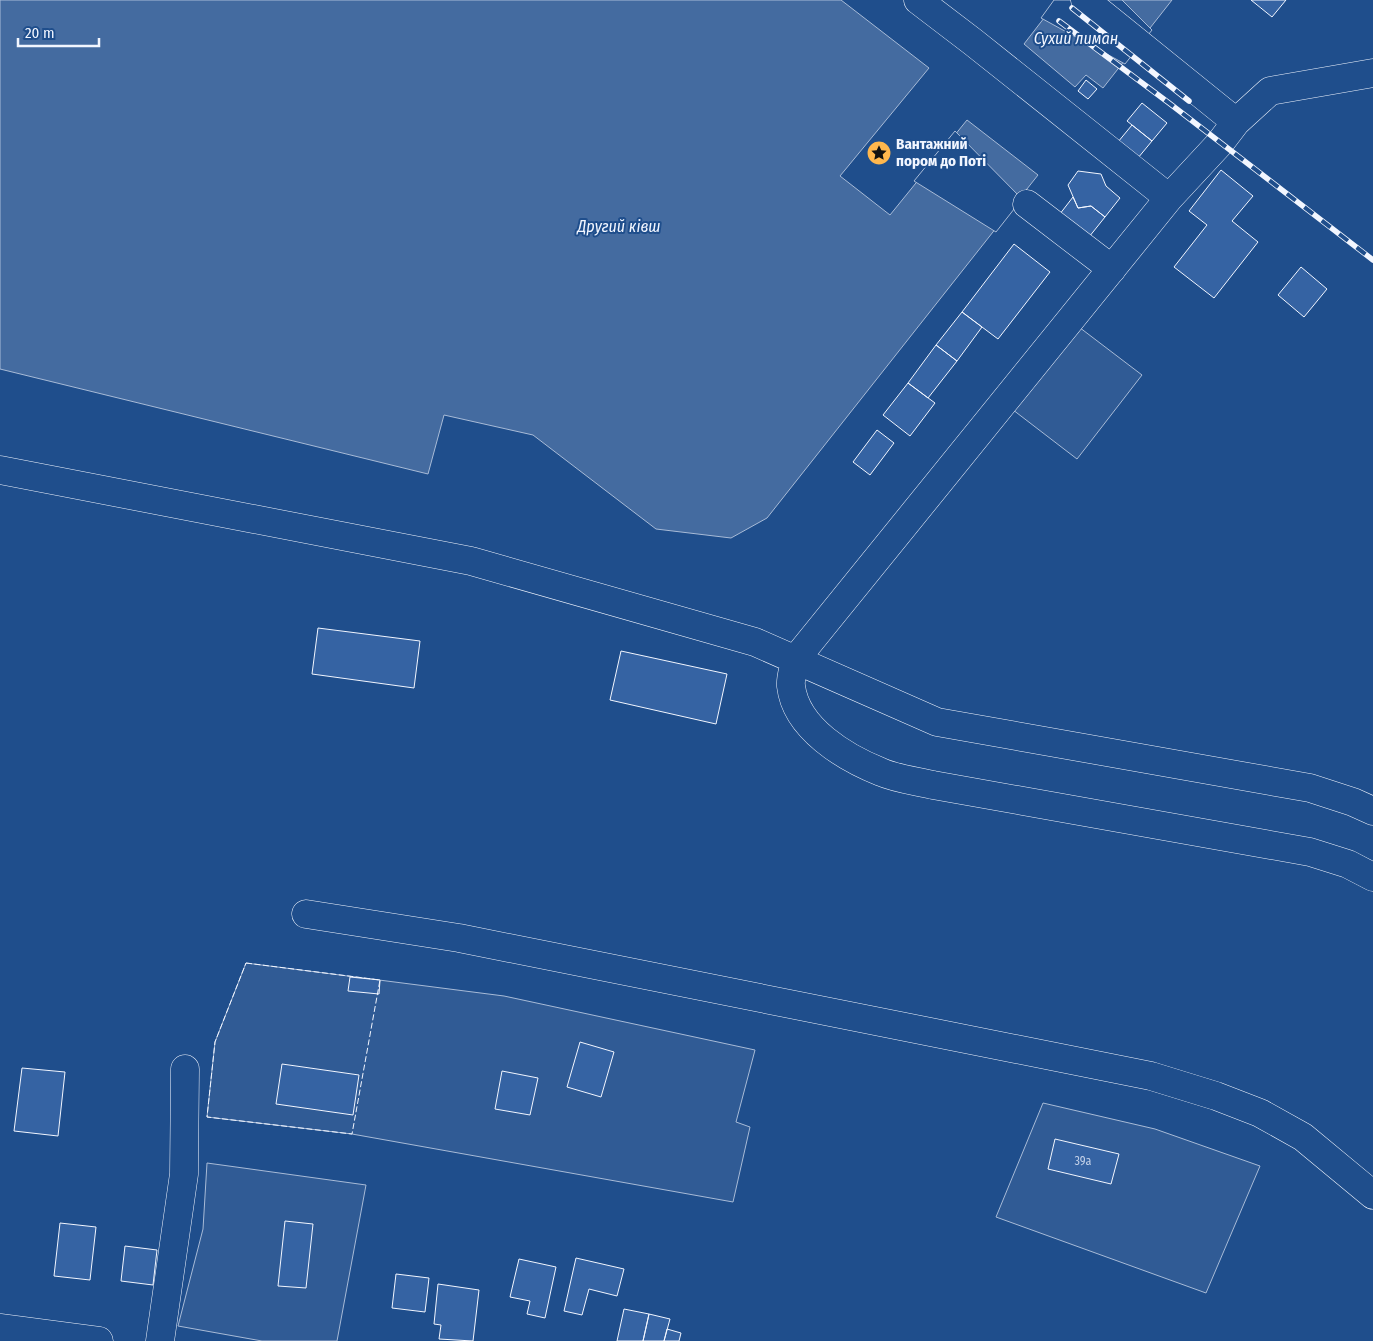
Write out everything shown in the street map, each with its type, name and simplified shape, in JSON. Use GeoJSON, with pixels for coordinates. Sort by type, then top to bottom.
{"type":"FeatureCollection","features":[{"type":"Feature","properties":{"kind":"street"},"geometry":{"type":"LineString","coordinates":[[918,0],[1169,198]]}},
{"type":"Feature","properties":{"kind":"street"},"geometry":{"type":"LineString","coordinates":[[1085,0],[1236,122]]}},
{"type":"Feature","properties":{"kind":"street"},"geometry":{"type":"LineString","coordinates":[[1373,73],[1270,91],[1236,122],[1220,143],[1169,198],[795,660],[791,686],[800,712],[817,734],[843,754],[883,773],[943,787],[1310,852],[1348,864],[1373,877]]}},
{"type":"Feature","properties":{"kind":"street"},"geometry":{"type":"LineString","coordinates":[[1027,204],[1112,269]]}},
{"type":"Feature","properties":{"kind":"street"},"geometry":{"type":"LineString","coordinates":[[0,470],[471,561],[755,642],[937,722],[1310,788],[1353,802],[1373,811]]}},
{"type":"Feature","properties":{"kind":"street"},"geometry":{"type":"LineString","coordinates":[[306,914],[459,938],[1151,1076],[1216,1096],[1260,1113],[1303,1137],[1373,1195]]}},
{"type":"Feature","properties":{"kind":"street"},"geometry":{"type":"LineString","coordinates":[[160,1341],[184,1174],[185,1069]]}},
{"type":"Feature","properties":{"kind":"street"},"geometry":{"type":"LineString","coordinates":[[0,1328],[99,1341]]}},
{"type":"Feature","properties":{"kind":"shaded area"},"geometry":{"type":"Polygon","coordinates":[[[1071,321],[1142,375],[1077,459],[1004,403],[1071,321]]]}},
{"type":"Feature","properties":{"kind":"shaded area"},"geometry":{"type":"Polygon","coordinates":[[[246,963],[504,996],[755,1050],[736,1122],[750,1127],[733,1202],[352,1134],[207,1117],[215,1042],[246,963]]]}},
{"type":"Feature","properties":{"kind":"shaded area"},"geometry":{"type":"Polygon","coordinates":[[[1043,1103],[1155,1129],[1260,1166],[1206,1293],[996,1217],[1043,1103]]]}},
{"type":"Feature","properties":{"kind":"shaded area"},"geometry":{"type":"Polygon","coordinates":[[[207,1163],[366,1185],[337,1341],[262,1341],[178,1326],[203,1229],[207,1163]]]}},
{"type":"Feature","properties":{"kind":"water","name":"Другий ківш"},"geometry":{"type":"Polygon","coordinates":[[[0,0],[841,0],[929,68],[840,176],[890,215],[967,120],[1038,175],[767,518],[731,538],[656,529],[533,435],[444,415],[428,474],[0,369],[0,0]]]}},
{"type":"Feature","properties":{"kind":"water","name":"Сухий лиман"},"geometry":{"type":"Polygon","coordinates":[[[1058,0],[1172,0],[1103,88],[1086,75],[1075,87],[1024,44],[1058,0]]]}},
{"type":"Feature","properties":{"kind":"pier"},"geometry":{"type":"Polygon","coordinates":[[[1054,0],[1122,0],[1152,30],[1125,64],[1041,18],[1054,0]]]}},
{"type":"Feature","properties":{"kind":"pier"},"geometry":{"type":"Polygon","coordinates":[[[955,131],[1022,199],[996,232],[914,181],[955,131]]]}},
{"type":"Feature","properties":{"kind":"building"},"geometry":{"type":"Polygon","coordinates":[[[1251,0],[1286,0],[1272,17],[1251,0]]]}},
{"type":"Feature","properties":{"kind":"building"},"geometry":{"type":"Polygon","coordinates":[[[1086,80],[1097,89],[1088,99],[1078,91],[1086,80]]]}},
{"type":"Feature","properties":{"kind":"building"},"geometry":{"type":"Polygon","coordinates":[[[1142,103],[1167,123],[1152,141],[1127,121],[1142,103]]]}},
{"type":"Feature","properties":{"kind":"building"},"geometry":{"type":"Polygon","coordinates":[[[1132,125],[1152,141],[1133,164],[1113,148],[1132,125]]]}},
{"type":"Feature","properties":{"kind":"building"},"geometry":{"type":"Polygon","coordinates":[[[1221,170],[1253,196],[1232,221],[1258,242],[1214,298],[1174,267],[1207,225],[1189,211],[1221,170]]]}},
{"type":"Feature","properties":{"kind":"building"},"geometry":{"type":"Polygon","coordinates":[[[1078,171],[1101,174],[1106,186],[1120,198],[1105,217],[1091,206],[1078,208],[1068,185],[1078,171]]]}},
{"type":"Feature","properties":{"kind":"building"},"geometry":{"type":"Polygon","coordinates":[[[1073,197],[1078,208],[1091,206],[1105,217],[1085,242],[1056,219],[1073,197]]]}},
{"type":"Feature","properties":{"kind":"building"},"geometry":{"type":"Polygon","coordinates":[[[1014,244],[1050,272],[998,339],[962,312],[1014,244]]]}},
{"type":"Feature","properties":{"kind":"building"},"geometry":{"type":"Polygon","coordinates":[[[1301,267],[1327,289],[1304,317],[1278,295],[1301,267]]]}},
{"type":"Feature","properties":{"kind":"building"},"geometry":{"type":"Polygon","coordinates":[[[962,312],[982,327],[957,361],[936,345],[962,312]]]}},
{"type":"Feature","properties":{"kind":"building"},"geometry":{"type":"Polygon","coordinates":[[[936,345],[957,361],[928,398],[908,383],[936,345]]]}},
{"type":"Feature","properties":{"kind":"building"},"geometry":{"type":"Polygon","coordinates":[[[908,383],[935,403],[910,436],[883,415],[908,383]]]}},
{"type":"Feature","properties":{"kind":"building"},"geometry":{"type":"Polygon","coordinates":[[[877,430],[894,443],[870,475],[853,462],[877,430]]]}},
{"type":"Feature","properties":{"kind":"building"},"geometry":{"type":"Polygon","coordinates":[[[318,628],[420,641],[414,688],[312,674],[318,628]]]}},
{"type":"Feature","properties":{"kind":"building"},"geometry":{"type":"Polygon","coordinates":[[[621,651],[727,674],[716,724],[610,700],[621,651]]]}},
{"type":"Feature","properties":{"kind":"building"},"geometry":{"type":"Polygon","coordinates":[[[350,977],[380,980],[379,994],[348,991],[350,977]]]}},
{"type":"Feature","properties":{"kind":"building"},"geometry":{"type":"Polygon","coordinates":[[[580,1042],[614,1052],[601,1097],[567,1087],[580,1042]]]}},
{"type":"Feature","properties":{"kind":"building"},"geometry":{"type":"Polygon","coordinates":[[[282,1064],[359,1075],[353,1115],[276,1104],[282,1064]]]}},
{"type":"Feature","properties":{"kind":"building"},"geometry":{"type":"Polygon","coordinates":[[[22,1068],[65,1072],[58,1136],[14,1131],[22,1068]]]}},
{"type":"Feature","properties":{"kind":"building"},"geometry":{"type":"Polygon","coordinates":[[[502,1071],[538,1078],[530,1115],[495,1109],[502,1071]]]}},
{"type":"Feature","properties":{"kind":"building"},"geometry":{"type":"Polygon","coordinates":[[[1055,1139],[1119,1154],[1111,1184],[1048,1169],[1055,1139]]]}},
{"type":"Feature","properties":{"kind":"building"},"geometry":{"type":"Polygon","coordinates":[[[285,1221],[313,1224],[306,1288],[278,1286],[285,1221]]]}},
{"type":"Feature","properties":{"kind":"building"},"geometry":{"type":"Polygon","coordinates":[[[60,1223],[96,1227],[90,1280],[54,1276],[60,1223]]]}},
{"type":"Feature","properties":{"kind":"building"},"geometry":{"type":"Polygon","coordinates":[[[125,1246],[157,1250],[153,1285],[121,1281],[125,1246]]]}},
{"type":"Feature","properties":{"kind":"building"},"geometry":{"type":"Polygon","coordinates":[[[576,1258],[624,1269],[617,1296],[589,1289],[582,1315],[564,1311],[576,1258]]]}},
{"type":"Feature","properties":{"kind":"building"},"geometry":{"type":"Polygon","coordinates":[[[519,1259],[556,1267],[545,1318],[527,1314],[530,1301],[510,1297],[519,1259]]]}},
{"type":"Feature","properties":{"kind":"building"},"geometry":{"type":"Polygon","coordinates":[[[396,1274],[429,1278],[425,1312],[392,1308],[396,1274]]]}},
{"type":"Feature","properties":{"kind":"building"},"geometry":{"type":"Polygon","coordinates":[[[438,1284],[479,1290],[473,1341],[439,1339],[441,1325],[434,1324],[438,1284]]]}},
{"type":"Feature","properties":{"kind":"building"},"geometry":{"type":"Polygon","coordinates":[[[624,1309],[649,1314],[643,1341],[617,1341],[624,1309]]]}},
{"type":"Feature","properties":{"kind":"building"},"geometry":{"type":"Polygon","coordinates":[[[649,1314],[670,1319],[664,1341],[643,1341],[649,1314]]]}},
{"type":"Feature","properties":{"kind":"building"},"geometry":{"type":"Polygon","coordinates":[[[667,1329],[681,1333],[679,1341],[664,1341],[667,1329]]]}},
{"type":"Feature","properties":{"kind":"railway"},"geometry":{"type":"LineString","coordinates":[[1072,8],[1189,101]]}},
{"type":"Feature","properties":{"kind":"railway"},"geometry":{"type":"LineString","coordinates":[[1059,21],[1373,260]]}},
{"type":"Feature","properties":{"kind":"fence"},"geometry":{"type":"LineString","coordinates":[[246,963],[380,980],[352,1134],[207,1117],[215,1042],[246,963]]}},
{"type":"Feature","properties":{"kind":"place","name":"Вантажний пором до Поті"},"geometry":{"type":"Point","coordinates":[879,153]}}]}
